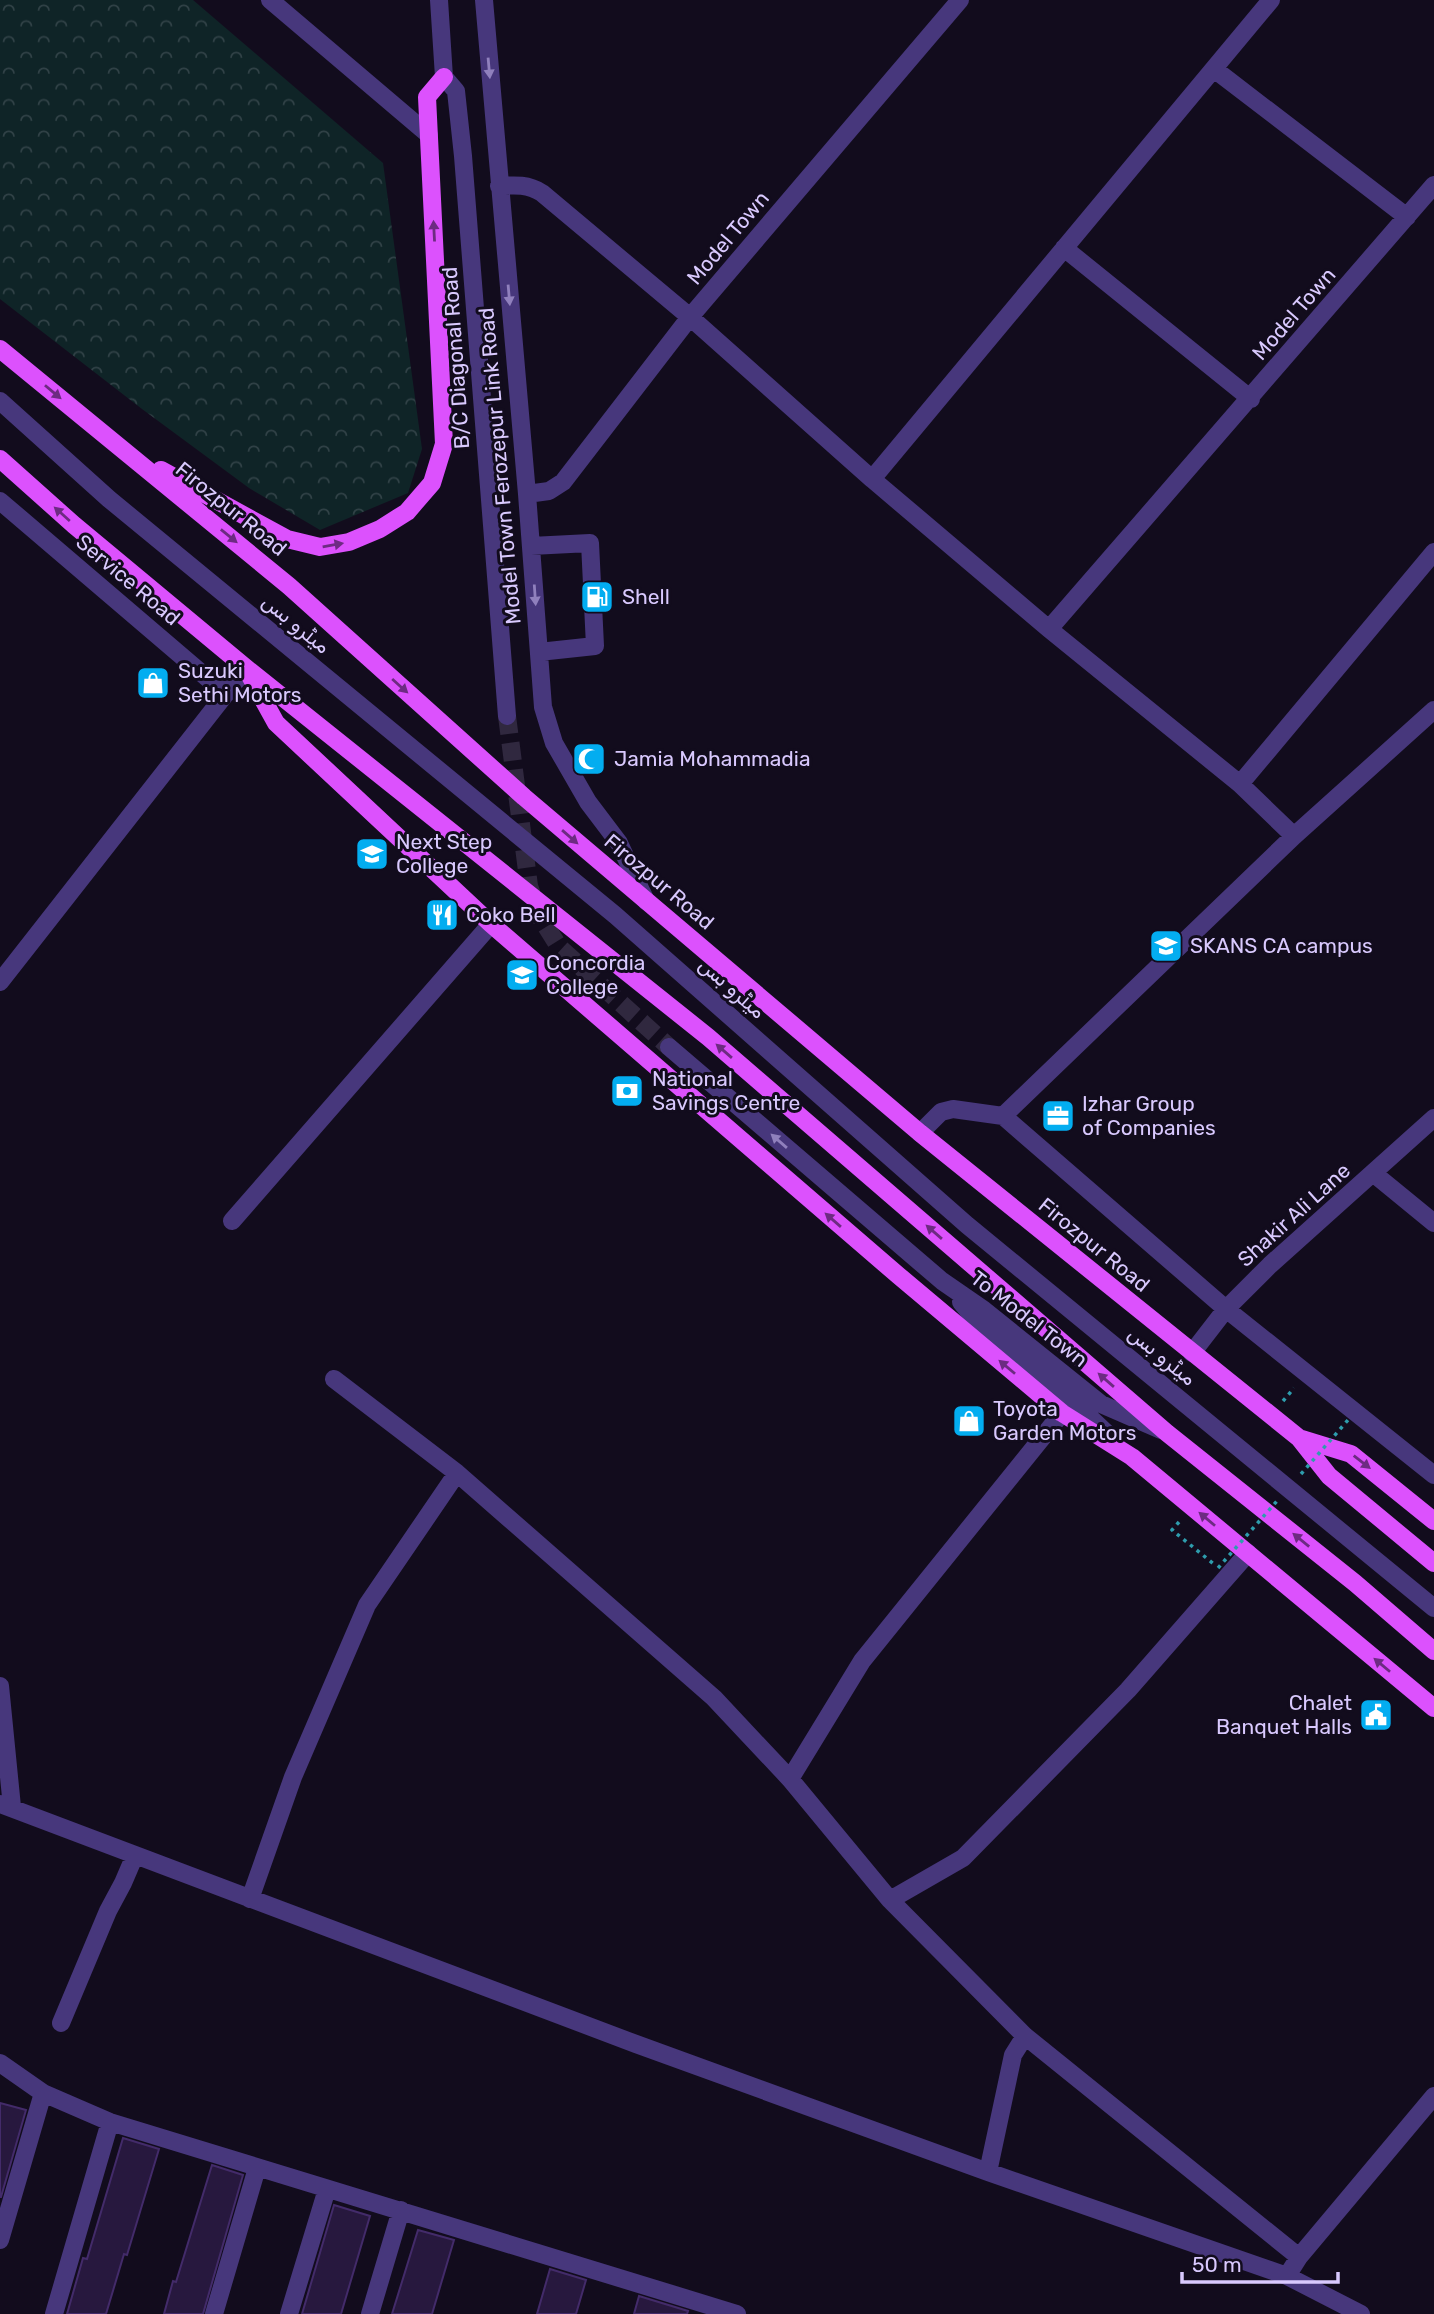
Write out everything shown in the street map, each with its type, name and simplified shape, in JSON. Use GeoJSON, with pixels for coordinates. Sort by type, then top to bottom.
{"type":"FeatureCollection","features":[{"type":"Feature","properties":{"kind":"main road"},"geometry":{"type":"LineString","coordinates":[[118,446],[287,539],[320,547],[349,542],[380,529],[407,512],[432,483],[444,444],[427,97],[444,77]]}},
{"type":"Feature","properties":{"kind":"main road","name":"Firozpur Road"},"geometry":{"type":"LineString","coordinates":[[0,349],[289,586],[524,797],[920,1133],[1298,1438],[1329,1476],[1434,1563]]}},
{"type":"Feature","properties":{"kind":"main road"},"geometry":{"type":"LineString","coordinates":[[0,459],[74,525],[246,668],[708,1037],[1167,1433],[1434,1651]]}},
{"type":"Feature","properties":{"kind":"main road"},"geometry":{"type":"LineString","coordinates":[[246,668],[276,723],[491,924],[898,1276],[1062,1413],[1132,1457],[1434,1708]]}},
{"type":"Feature","properties":{"kind":"main road","name":"Firozpur Road"},"geometry":{"type":"LineString","coordinates":[[1298,1438],[1351,1454],[1434,1521]]}},
{"type":"Feature","properties":{"kind":"street"},"geometry":{"type":"LineString","coordinates":[[270,0],[429,135]]}},
{"type":"Feature","properties":{"kind":"street","name":"B/C Diagonal Road"},"geometry":{"type":"LineString","coordinates":[[439,0],[444,77],[456,91],[463,156],[507,716]]}},
{"type":"Feature","properties":{"kind":"street","name":"Model Town Ferozepur Link Road"},"geometry":{"type":"LineString","coordinates":[[484,0],[543,707],[554,743],[588,802],[619,843],[647,902]]}},
{"type":"Feature","properties":{"kind":"street","name":"Model Town"},"geometry":{"type":"LineString","coordinates":[[527,494],[549,491],[563,482],[690,317],[960,0]]}},
{"type":"Feature","properties":{"kind":"street"},"geometry":{"type":"LineString","coordinates":[[873,479],[1271,0]]}},
{"type":"Feature","properties":{"kind":"street"},"geometry":{"type":"LineString","coordinates":[[1214,69],[1407,217]]}},
{"type":"Feature","properties":{"kind":"street","name":"Model Town"},"geometry":{"type":"LineString","coordinates":[[1049,629],[1434,185]]}},
{"type":"Feature","properties":{"kind":"street"},"geometry":{"type":"LineString","coordinates":[[499,186],[533,187],[542,194],[690,317],[873,479],[1049,629],[1240,784],[1294,836]]}},
{"type":"Feature","properties":{"kind":"street"},"geometry":{"type":"LineString","coordinates":[[1064,248],[1251,399]]}},
{"type":"Feature","properties":{"kind":"street","name":"میٹرو بس"},"geometry":{"type":"LineString","coordinates":[[0,401],[109,499],[615,915],[967,1225],[1434,1608]]}},
{"type":"Feature","properties":{"kind":"street","name":"Service Road"},"geometry":{"type":"LineString","coordinates":[[0,501],[226,694]]}},
{"type":"Feature","properties":{"kind":"street"},"geometry":{"type":"LineString","coordinates":[[531,546],[590,543],[595,646],[539,652]]}},
{"type":"Feature","properties":{"kind":"street"},"geometry":{"type":"LineString","coordinates":[[1240,784],[1434,552]]}},
{"type":"Feature","properties":{"kind":"street"},"geometry":{"type":"LineString","coordinates":[[0,982],[246,668]]}},
{"type":"Feature","properties":{"kind":"street"},"geometry":{"type":"LineString","coordinates":[[1003,1116],[1294,836],[1434,710]]}},
{"type":"Feature","properties":{"kind":"street"},"geometry":{"type":"LineString","coordinates":[[232,1222],[491,924]]}},
{"type":"Feature","properties":{"kind":"street"},"geometry":{"type":"LineString","coordinates":[[669,1047],[942,1281]]}},
{"type":"Feature","properties":{"kind":"street"},"geometry":{"type":"LineString","coordinates":[[920,1133],[941,1112],[953,1109],[1003,1116],[1226,1309],[1434,1475]]}},
{"type":"Feature","properties":{"kind":"street","name":"Shakir Ali Lane"},"geometry":{"type":"LineString","coordinates":[[1192,1353],[1226,1309],[1270,1265],[1434,1118]]}},
{"type":"Feature","properties":{"kind":"street"},"geometry":{"type":"LineString","coordinates":[[1373,1173],[1434,1223]]}},
{"type":"Feature","properties":{"kind":"street","name":"To Model Town"},"geometry":{"type":"LineString","coordinates":[[942,1281],[984,1310],[1101,1404],[1167,1433]]}},
{"type":"Feature","properties":{"kind":"street","name":"To Model Town"},"geometry":{"type":"LineString","coordinates":[[942,1281],[974,1318],[1081,1409],[1132,1457]]}},
{"type":"Feature","properties":{"kind":"street"},"geometry":{"type":"LineString","coordinates":[[334,1379],[457,1474],[714,1698],[790,1779],[890,1900],[1025,2036],[1299,2257]]}},
{"type":"Feature","properties":{"kind":"street"},"geometry":{"type":"LineString","coordinates":[[790,1779],[862,1661],[1062,1413]]}},
{"type":"Feature","properties":{"kind":"street"},"geometry":{"type":"LineString","coordinates":[[250,1899],[293,1777],[367,1605],[457,1474]]}},
{"type":"Feature","properties":{"kind":"street"},"geometry":{"type":"LineString","coordinates":[[890,1900],[963,1858],[1128,1690],[1248,1553]]}},
{"type":"Feature","properties":{"kind":"street"},"geometry":{"type":"LineString","coordinates":[[0,1686],[6,1806],[636,2044],[988,2172],[1287,2276],[1361,2314]]}},
{"type":"Feature","properties":{"kind":"street"},"geometry":{"type":"LineString","coordinates":[[61,2024],[108,1911],[135,1855]]}},
{"type":"Feature","properties":{"kind":"street"},"geometry":{"type":"LineString","coordinates":[[988,2172],[1013,2055],[1025,2036]]}},
{"type":"Feature","properties":{"kind":"street"},"geometry":{"type":"LineString","coordinates":[[0,2063],[44,2092],[110,2122],[737,2314]]}},
{"type":"Feature","properties":{"kind":"street"},"geometry":{"type":"LineString","coordinates":[[0,2240],[44,2092]]}},
{"type":"Feature","properties":{"kind":"street"},"geometry":{"type":"LineString","coordinates":[[1287,2276],[1299,2257],[1434,2096]]}},
{"type":"Feature","properties":{"kind":"street"},"geometry":{"type":"LineString","coordinates":[[54,2314],[110,2122]]}},
{"type":"Feature","properties":{"kind":"street"},"geometry":{"type":"LineString","coordinates":[[214,2314],[257,2168]]}},
{"type":"Feature","properties":{"kind":"street"},"geometry":{"type":"LineString","coordinates":[[289,2314],[327,2189]]}},
{"type":"Feature","properties":{"kind":"street"},"geometry":{"type":"LineString","coordinates":[[370,2314],[401,2210]]}},
{"type":"Feature","properties":{"kind":"path"},"geometry":{"type":"LineString","coordinates":[[1270,1416],[1307,1374]]}},
{"type":"Feature","properties":{"kind":"path"},"geometry":{"type":"LineString","coordinates":[[1172,1530],[1218,1568]]}},
{"type":"Feature","properties":{"kind":"green space"},"geometry":{"type":"Polygon","coordinates":[[[0,0],[193,0],[383,163],[422,449],[408,493],[320,530],[249,488],[0,299],[0,0]]]}},
{"type":"Feature","properties":{"kind":"building"},"geometry":{"type":"Polygon","coordinates":[[[0,2103],[26,2110],[1,2197],[0,2197],[0,2103]]]}},
{"type":"Feature","properties":{"kind":"building"},"geometry":{"type":"Polygon","coordinates":[[[123,2138],[159,2149],[127,2255],[124,2254],[106,2314],[67,2314],[83,2258],[87,2259],[123,2138]]]}},
{"type":"Feature","properties":{"kind":"building"},"geometry":{"type":"Polygon","coordinates":[[[212,2165],[243,2175],[203,2314],[164,2314],[173,2281],[176,2282],[212,2165]]]}},
{"type":"Feature","properties":{"kind":"building"},"geometry":{"type":"Polygon","coordinates":[[[334,2205],[370,2216],[341,2314],[302,2314],[334,2205]]]}},
{"type":"Feature","properties":{"kind":"building"},"geometry":{"type":"Polygon","coordinates":[[[418,2230],[454,2240],[432,2314],[392,2314],[418,2230]]]}},
{"type":"Feature","properties":{"kind":"building"},"geometry":{"type":"Polygon","coordinates":[[[550,2269],[586,2280],[576,2314],[537,2314],[550,2269]]]}},
{"type":"Feature","properties":{"kind":"building"},"geometry":{"type":"Polygon","coordinates":[[[639,2296],[688,2311],[687,2314],[634,2314],[639,2296]]]}},
{"type":"Feature","properties":{"kind":"tunnel"},"geometry":{"type":"LineString","coordinates":[[507,716],[529,886],[539,915],[559,947],[669,1047]]}},
{"type":"Feature","properties":{"kind":"place","name":"Shell"},"geometry":{"type":"Point","coordinates":[597,597]}},
{"type":"Feature","properties":{"kind":"place","name":"Suzuki Sethi Motors"},"geometry":{"type":"Point","coordinates":[153,683]}},
{"type":"Feature","properties":{"kind":"place","name":"Jamia Mohammadia"},"geometry":{"type":"Point","coordinates":[589,759]}},
{"type":"Feature","properties":{"kind":"place","name":"Next Step College"},"geometry":{"type":"Point","coordinates":[372,854]}},
{"type":"Feature","properties":{"kind":"place","name":"Coko Bell"},"geometry":{"type":"Point","coordinates":[442,915]}},
{"type":"Feature","properties":{"kind":"place","name":"SKANS CA campus"},"geometry":{"type":"Point","coordinates":[1166,946]}},
{"type":"Feature","properties":{"kind":"place","name":"Concordia College"},"geometry":{"type":"Point","coordinates":[522,975]}},
{"type":"Feature","properties":{"kind":"place","name":"National Savings Centre"},"geometry":{"type":"Point","coordinates":[627,1091]}},
{"type":"Feature","properties":{"kind":"place","name":"Izhar Group of Companies"},"geometry":{"type":"Point","coordinates":[1058,1116]}},
{"type":"Feature","properties":{"kind":"place","name":"Toyota Garden Motors"},"geometry":{"type":"Point","coordinates":[969,1421]}},
{"type":"Feature","properties":{"kind":"place","name":"Chalet Banquet Halls"},"geometry":{"type":"Point","coordinates":[1376,1715]}}]}
